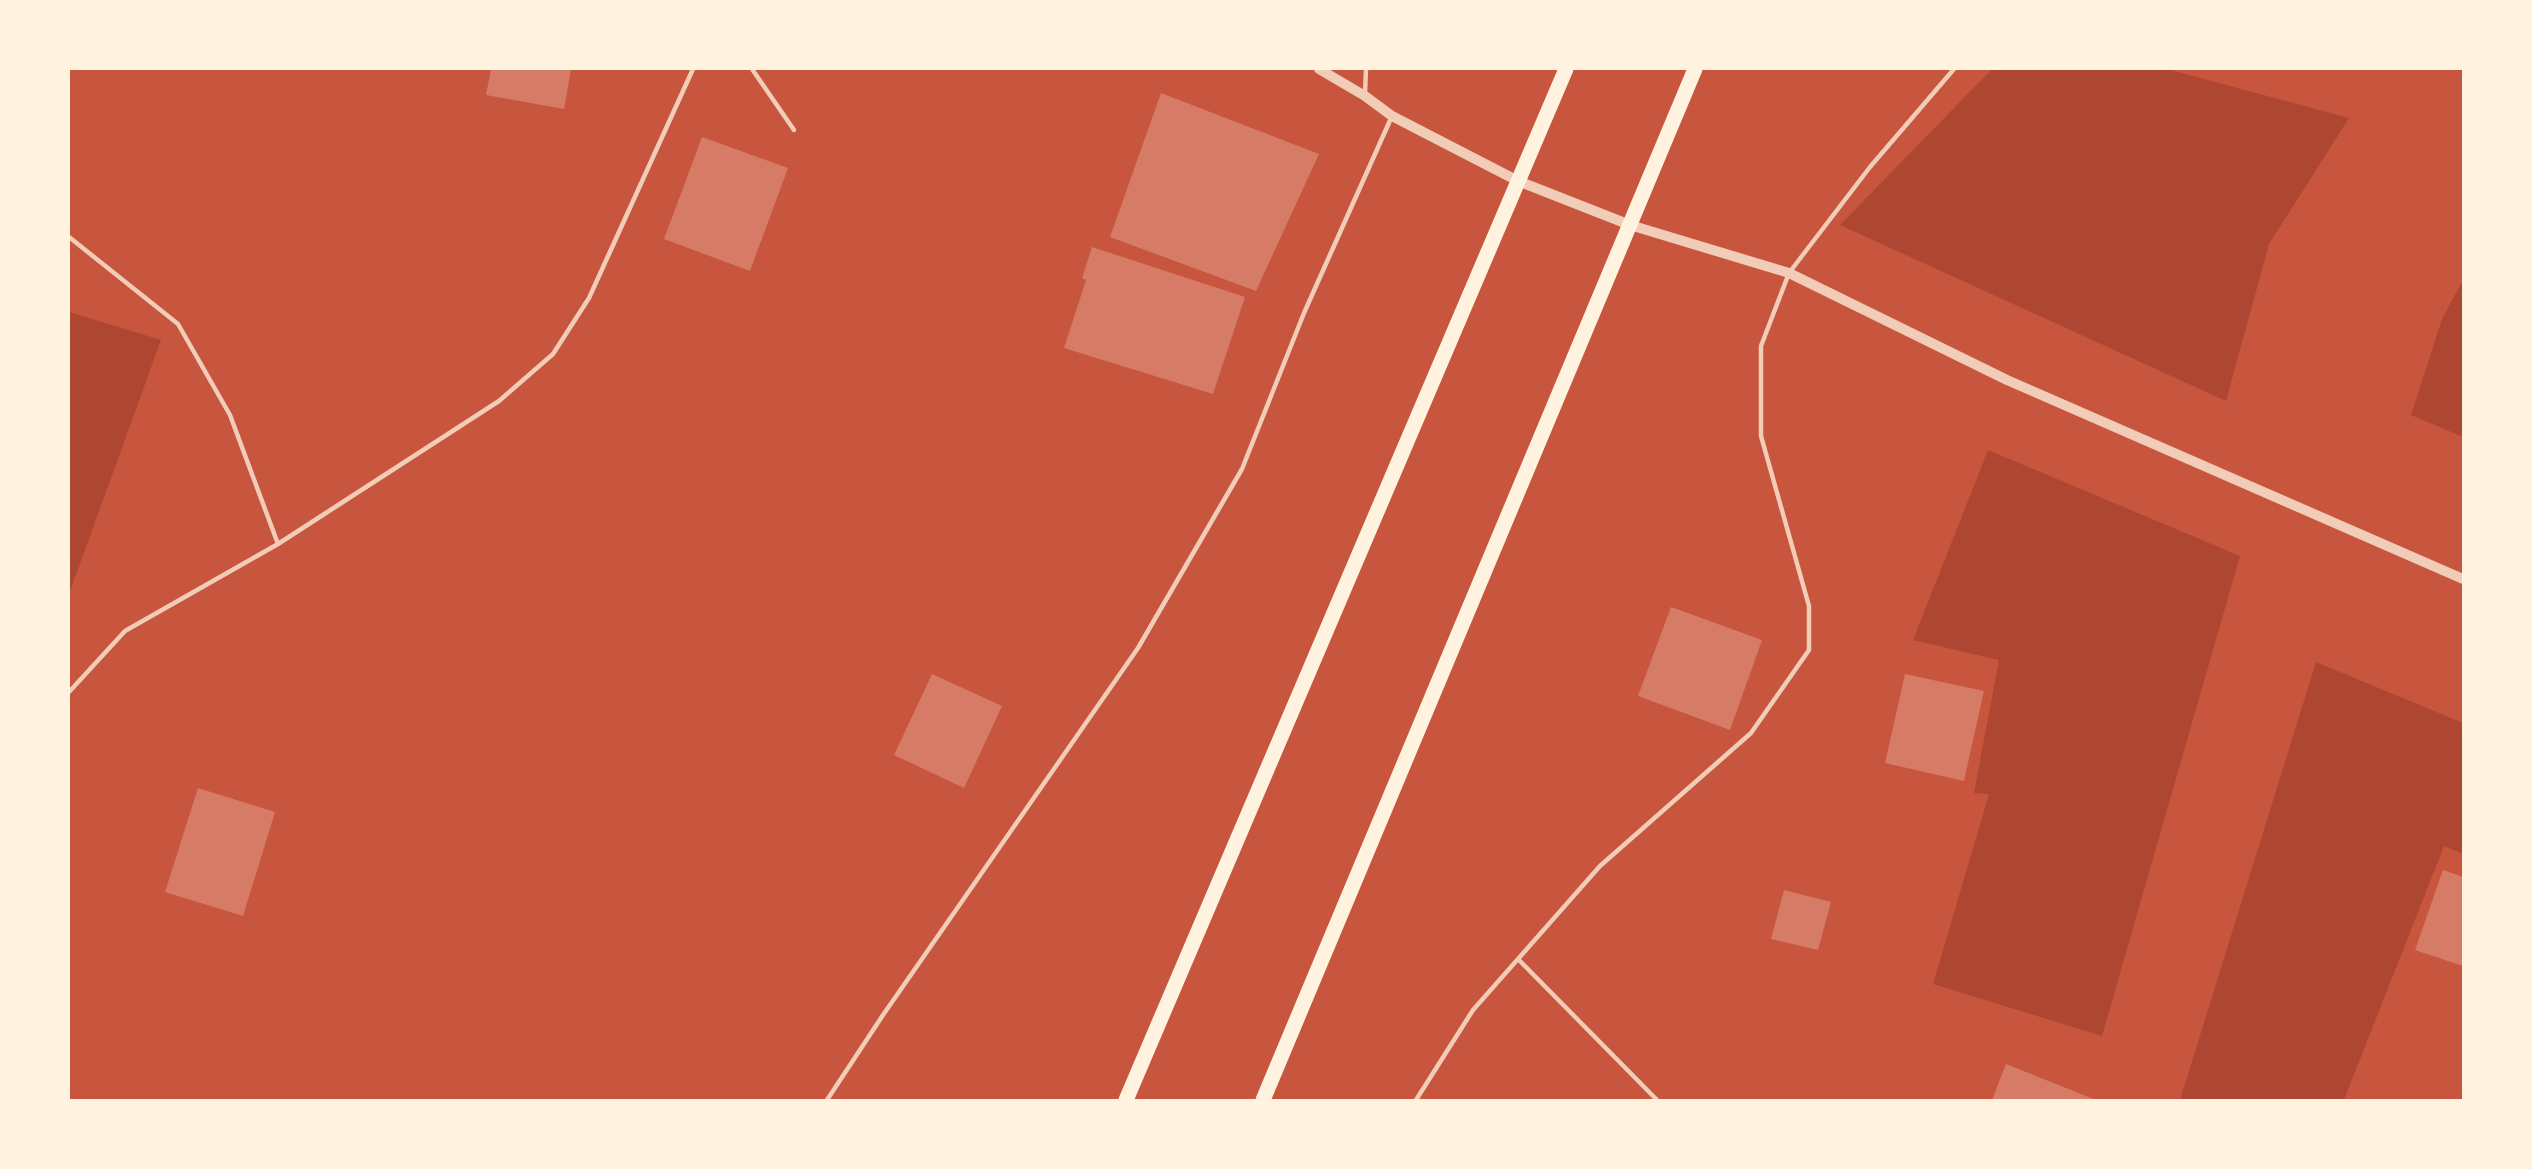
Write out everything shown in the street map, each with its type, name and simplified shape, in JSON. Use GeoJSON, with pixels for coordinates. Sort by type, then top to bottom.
{"type":"FeatureCollection","features":[{"type":"Feature","properties":{"kind":"main road"},"geometry":{"type":"LineString","coordinates":[[1126,1100],[1566,69]]}},
{"type":"Feature","properties":{"kind":"main road"},"geometry":{"type":"LineString","coordinates":[[1263,1100],[1695,69]]}},
{"type":"Feature","properties":{"kind":"street"},"geometry":{"type":"LineString","coordinates":[[1319,69],[1365,96],[1392,116],[1518,181],[1630,225],[1789,273],[2007,380],[2463,579]]}},
{"type":"Feature","properties":{"kind":"lane"},"geometry":{"type":"LineString","coordinates":[[69,692],[125,631],[278,544],[499,401],[553,354],[589,298],[693,69]]}},
{"type":"Feature","properties":{"kind":"lane"},"geometry":{"type":"LineString","coordinates":[[752,69],[794,130]]}},
{"type":"Feature","properties":{"kind":"lane"},"geometry":{"type":"LineString","coordinates":[[1365,96],[1366,69]]}},
{"type":"Feature","properties":{"kind":"lane"},"geometry":{"type":"LineString","coordinates":[[1416,1100],[1473,1010],[1600,866],[1751,733],[1809,651],[1809,606],[1761,436],[1761,346],[1789,273],[1870,167],[1954,69]]}},
{"type":"Feature","properties":{"kind":"lane"},"geometry":{"type":"LineString","coordinates":[[827,1100],[883,1015],[1138,648],[1242,469],[1304,313],[1392,116]]}},
{"type":"Feature","properties":{"kind":"lane"},"geometry":{"type":"LineString","coordinates":[[69,237],[178,324],[230,415],[278,544]]}},
{"type":"Feature","properties":{"kind":"lane"},"geometry":{"type":"LineString","coordinates":[[1518,959],[1657,1100]]}},
{"type":"Feature","properties":{"kind":"shaded area"},"geometry":{"type":"Polygon","coordinates":[[[1992,69],[2167,69],[2349,118],[2269,244],[2226,401],[1840,225],[1992,69]]]}},
{"type":"Feature","properties":{"kind":"shaded area"},"geometry":{"type":"Polygon","coordinates":[[[2463,280],[2463,437],[2411,415],[2442,319],[2463,280]]]}},
{"type":"Feature","properties":{"kind":"shaded area"},"geometry":{"type":"Polygon","coordinates":[[[69,312],[161,340],[69,594],[69,312]]]}},
{"type":"Feature","properties":{"kind":"shaded area"},"geometry":{"type":"Polygon","coordinates":[[[1988,450],[2240,556],[2102,1036],[1933,984],[1989,794],[1974,793],[1999,660],[1913,640],[1988,450]]]}},
{"type":"Feature","properties":{"kind":"shaded area"},"geometry":{"type":"Polygon","coordinates":[[[2316,662],[2463,723],[2463,854],[2444,846],[2344,1100],[2180,1100],[2316,662]]]}},
{"type":"Feature","properties":{"kind":"building"},"geometry":{"type":"Polygon","coordinates":[[[491,69],[571,69],[564,109],[486,95],[491,69]]]}},
{"type":"Feature","properties":{"kind":"building"},"geometry":{"type":"Polygon","coordinates":[[[1161,93],[1319,154],[1256,291],[1110,237],[1161,93]]]}},
{"type":"Feature","properties":{"kind":"building"},"geometry":{"type":"Polygon","coordinates":[[[702,137],[788,168],[750,271],[664,239],[702,137]]]}},
{"type":"Feature","properties":{"kind":"building"},"geometry":{"type":"Polygon","coordinates":[[[1092,247],[1245,297],[1213,394],[1064,348],[1086,280],[1082,278],[1092,247]]]}},
{"type":"Feature","properties":{"kind":"building"},"geometry":{"type":"Polygon","coordinates":[[[1671,607],[1762,640],[1730,730],[1638,696],[1671,607]]]}},
{"type":"Feature","properties":{"kind":"building"},"geometry":{"type":"Polygon","coordinates":[[[932,674],[1002,706],[964,788],[894,755],[932,674]]]}},
{"type":"Feature","properties":{"kind":"building"},"geometry":{"type":"Polygon","coordinates":[[[1905,674],[1984,691],[1964,781],[1885,763],[1905,674]]]}},
{"type":"Feature","properties":{"kind":"building"},"geometry":{"type":"Polygon","coordinates":[[[198,788],[275,812],[243,916],[165,892],[198,788]]]}},
{"type":"Feature","properties":{"kind":"building"},"geometry":{"type":"Polygon","coordinates":[[[2443,870],[2463,877],[2463,966],[2415,950],[2443,870]]]}},
{"type":"Feature","properties":{"kind":"building"},"geometry":{"type":"Polygon","coordinates":[[[1784,890],[1831,902],[1818,950],[1771,939],[1784,890]]]}},
{"type":"Feature","properties":{"kind":"building"},"geometry":{"type":"Polygon","coordinates":[[[2006,1064],[2096,1100],[1992,1100],[2006,1064]]]}}]}
